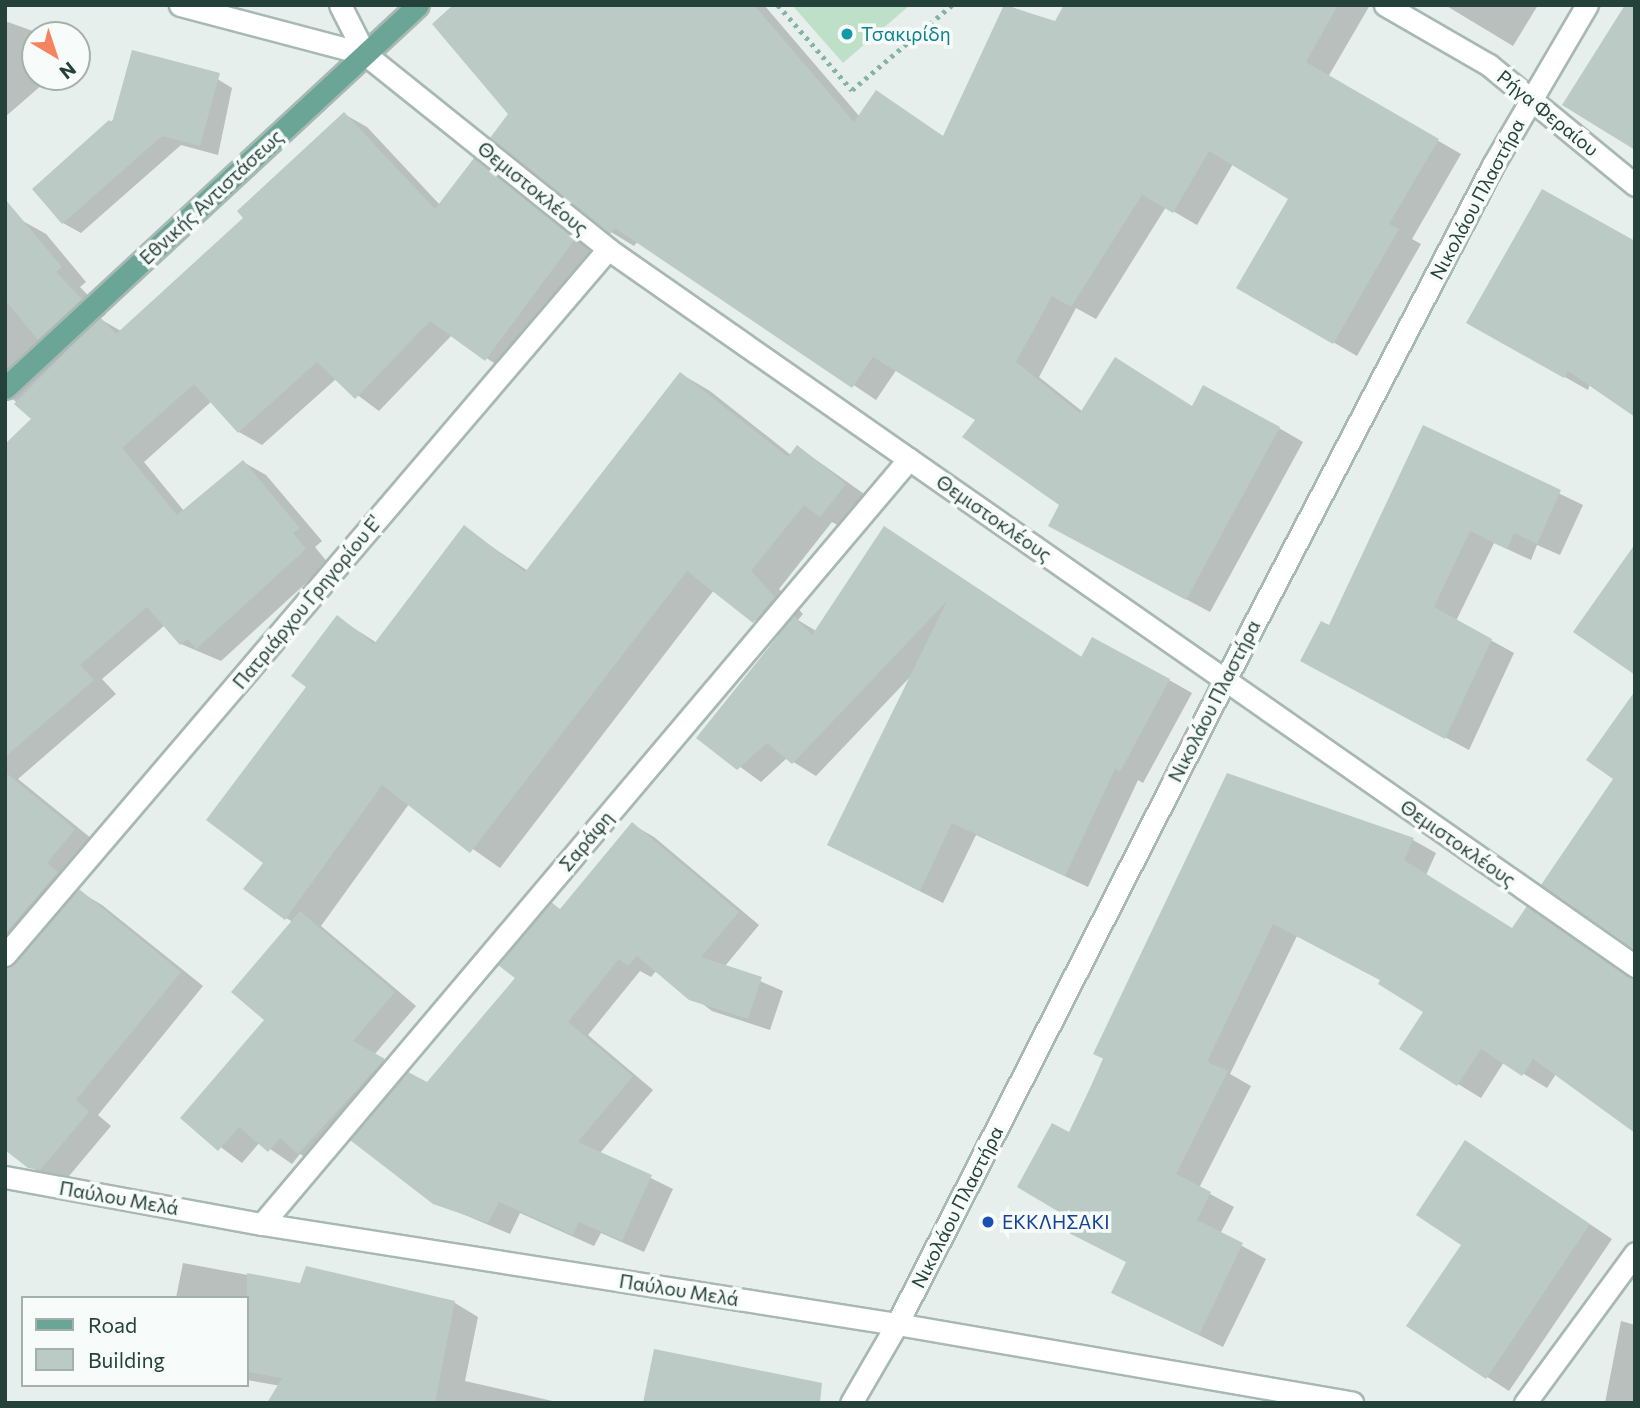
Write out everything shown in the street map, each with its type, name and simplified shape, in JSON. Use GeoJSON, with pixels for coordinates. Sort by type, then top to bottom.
{"type":"FeatureCollection","features":[{"type":"Feature","properties":{"kind":"main road","name":"Εθνικής Αντιστάσεως"},"geometry":{"type":"LineString","coordinates":[[5,388],[418,5]]}},
{"type":"Feature","properties":{"kind":"street"},"geometry":{"type":"LineString","coordinates":[[180,5],[365,54]]}},
{"type":"Feature","properties":{"kind":"street"},"geometry":{"type":"LineString","coordinates":[[340,5],[365,54]]}},
{"type":"Feature","properties":{"kind":"street","name":"Ρήγα Φεραίου"},"geometry":{"type":"LineString","coordinates":[[1385,5],[1489,65],[1635,185]]}},
{"type":"Feature","properties":{"kind":"street","name":"Νικολάου Πλαστήρα"},"geometry":{"type":"LineString","coordinates":[[851,1403],[897,1324],[1224,680],[1532,98],[1587,5]]}},
{"type":"Feature","properties":{"kind":"street","name":"Θεμιστοκλέους"},"geometry":{"type":"LineString","coordinates":[[365,54],[608,249],[1635,966]]}},
{"type":"Feature","properties":{"kind":"street","name":"Πατριάρχου Γρηγορίου Ε'"},"geometry":{"type":"LineString","coordinates":[[5,955],[608,249]]}},
{"type":"Feature","properties":{"kind":"street","name":"Σαράφη"},"geometry":{"type":"LineString","coordinates":[[262,1224],[909,459]]}},
{"type":"Feature","properties":{"kind":"street","name":"Παύλου Μελά"},"geometry":{"type":"LineString","coordinates":[[5,1177],[262,1224],[897,1324],[1352,1403]]}},
{"type":"Feature","properties":{"kind":"street"},"geometry":{"type":"LineString","coordinates":[[1525,1403],[1635,1252]]}},
{"type":"Feature","properties":{"kind":"path"},"geometry":{"type":"LineString","coordinates":[[778,5],[852,90],[951,5]]}},
{"type":"Feature","properties":{"kind":"green space","name":"Τσακιρίδη"},"geometry":{"type":"Polygon","coordinates":[[[792,5],[910,5],[843,63],[792,5]]]}},
{"type":"Feature","properties":{"kind":"building"},"geometry":{"type":"Polygon","coordinates":[[[453,5],[754,5],[854,122],[876,90],[943,136],[1004,5],[1055,21],[1064,5],[1338,5],[1306,62],[1439,139],[1389,224],[1399,229],[1333,344],[1236,288],[1288,199],[1209,151],[1173,213],[1142,195],[1071,307],[1052,296],[1016,362],[1080,413],[1115,357],[1192,406],[1203,385],[1280,427],[1186,600],[1048,526],[1059,505],[962,437],[975,420],[873,357],[852,388],[615,228],[610,234],[490,138],[508,114],[432,24],[453,5]]]}},
{"type":"Feature","properties":{"kind":"building"},"geometry":{"type":"Polygon","coordinates":[[[1625,5],[1635,5],[1635,150],[1562,105],[1625,5]]]}},
{"type":"Feature","properties":{"kind":"building"},"geometry":{"type":"Polygon","coordinates":[[[132,50],[220,73],[200,146],[162,136],[62,224],[32,189],[109,120],[112,123],[132,50]]]}},
{"type":"Feature","properties":{"kind":"building"},"geometry":{"type":"Polygon","coordinates":[[[344,112],[435,209],[474,158],[575,239],[485,361],[430,321],[355,399],[317,362],[238,433],[194,384],[122,448],[177,515],[243,460],[300,528],[293,533],[306,549],[196,649],[188,639],[180,645],[147,607],[80,665],[94,680],[5,757],[5,444],[31,419],[14,404],[100,317],[116,334],[243,218],[237,211],[344,112]]]}},
{"type":"Feature","properties":{"kind":"building"},"geometry":{"type":"Polygon","coordinates":[[[1542,189],[1635,241],[1635,417],[1568,371],[1564,378],[1466,323],[1542,189]]]}},
{"type":"Feature","properties":{"kind":"building"},"geometry":{"type":"Polygon","coordinates":[[[5,199],[62,267],[56,272],[82,299],[38,340],[5,300],[5,199]]]}},
{"type":"Feature","properties":{"kind":"building"},"geometry":{"type":"Polygon","coordinates":[[[680,372],[788,457],[797,445],[846,484],[820,517],[804,505],[751,571],[775,597],[753,623],[687,571],[470,853],[382,785],[285,920],[243,889],[263,863],[206,820],[306,687],[291,676],[337,615],[374,644],[464,525],[525,572],[680,372]]]}},
{"type":"Feature","properties":{"kind":"building"},"geometry":{"type":"Polygon","coordinates":[[[1423,425],[1561,490],[1537,544],[1514,533],[1507,549],[1470,531],[1434,607],[1492,639],[1445,739],[1300,661],[1321,621],[1329,625],[1423,425]]]}},
{"type":"Feature","properties":{"kind":"building"},"geometry":{"type":"Polygon","coordinates":[[[884,526],[1081,657],[1092,637],[1170,679],[1120,772],[1115,769],[1065,876],[952,823],[920,891],[827,845],[947,601],[792,764],[767,743],[737,770],[696,738],[794,616],[812,635],[884,526]]]}},
{"type":"Feature","properties":{"kind":"building"},"geometry":{"type":"Polygon","coordinates":[[[1635,544],[1635,675],[1573,632],[1635,544]]]}},
{"type":"Feature","properties":{"kind":"building"},"geometry":{"type":"Polygon","coordinates":[[[1635,691],[1635,950],[1541,885],[1613,779],[1586,760],[1635,691]]]}},
{"type":"Feature","properties":{"kind":"building"},"geometry":{"type":"Polygon","coordinates":[[[5,772],[75,829],[47,863],[58,872],[5,934],[5,772]]]}},
{"type":"Feature","properties":{"kind":"building"},"geometry":{"type":"Polygon","coordinates":[[[1227,773],[1414,838],[1404,860],[1512,928],[1527,906],[1635,979],[1635,1133],[1533,1059],[1522,1076],[1481,1049],[1457,1086],[1399,1049],[1423,1012],[1378,984],[1380,980],[1273,924],[1207,1062],[1228,1071],[1176,1174],[1211,1192],[1197,1220],[1243,1243],[1199,1335],[1111,1293],[1126,1262],[1067,1232],[1059,1212],[1017,1187],[1052,1123],[1069,1132],[1104,1059],[1093,1054],[1227,773]]]}},
{"type":"Feature","properties":{"kind":"building"},"geometry":{"type":"Polygon","coordinates":[[[632,822],[739,912],[701,957],[762,977],[748,1019],[689,1000],[637,956],[628,966],[619,959],[568,1022],[633,1076],[578,1142],[652,1175],[622,1241],[579,1222],[573,1235],[499,1202],[488,1223],[433,1204],[350,1140],[408,1072],[427,1082],[515,978],[498,965],[551,902],[560,909],[632,822]]]}},
{"type":"Feature","properties":{"kind":"building"},"geometry":{"type":"Polygon","coordinates":[[[79,889],[181,972],[76,1100],[89,1112],[40,1170],[28,1168],[5,1150],[5,968],[15,964],[79,889]]]}},
{"type":"Feature","properties":{"kind":"building"},"geometry":{"type":"Polygon","coordinates":[[[300,911],[395,992],[353,1041],[385,1059],[298,1154],[280,1138],[268,1152],[239,1127],[218,1151],[180,1118],[264,1020],[231,992],[300,911]]]}},
{"type":"Feature","properties":{"kind":"building"},"geometry":{"type":"Polygon","coordinates":[[[1465,1140],[1590,1224],[1486,1379],[1406,1326],[1461,1245],[1416,1215],[1465,1140]]]}},
{"type":"Feature","properties":{"kind":"building"},"geometry":{"type":"Polygon","coordinates":[[[306,1266],[455,1301],[435,1403],[267,1403],[282,1378],[248,1372],[247,1273],[300,1283],[306,1266]]]}},
{"type":"Feature","properties":{"kind":"building"},"geometry":{"type":"Polygon","coordinates":[[[654,1349],[822,1383],[820,1403],[643,1403],[654,1349]]]}},
{"type":"Feature","properties":{"kind":"place","name":"Τσακιρίδη"},"geometry":{"type":"Point","coordinates":[847,34]}},
{"type":"Feature","properties":{"kind":"place","name":"ΕΚΚΛΗΣΑΚΙ"},"geometry":{"type":"Point","coordinates":[988,1222]}}]}
